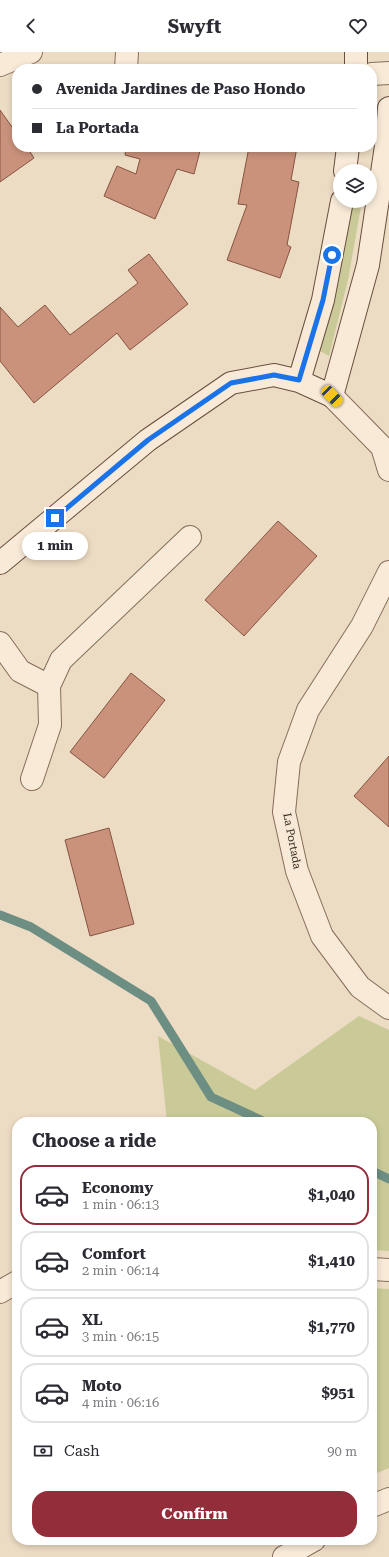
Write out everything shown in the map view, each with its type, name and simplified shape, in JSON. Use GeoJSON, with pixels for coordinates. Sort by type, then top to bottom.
{"type":"FeatureCollection","features":[{"type":"Feature","properties":{"kind":"street"},"geometry":{"type":"LineString","coordinates":[[0,65],[31,52]]}},
{"type":"Feature","properties":{"kind":"street"},"geometry":{"type":"LineString","coordinates":[[126,64],[127,52]]}},
{"type":"Feature","properties":{"kind":"street"},"geometry":{"type":"LineString","coordinates":[[356,52],[356,64]]}},
{"type":"Feature","properties":{"kind":"street"},"geometry":{"type":"LineString","coordinates":[[377,74],[389,73]]}},
{"type":"Feature","properties":{"kind":"street"},"geometry":{"type":"LineString","coordinates":[[332,396],[368,266],[386,146],[389,108]]}},
{"type":"Feature","properties":{"kind":"street"},"geometry":{"type":"LineString","coordinates":[[346,164],[347,152]]}},
{"type":"Feature","properties":{"kind":"street"},"geometry":{"type":"LineString","coordinates":[[299,380],[323,300],[341,208]]}},
{"type":"Feature","properties":{"kind":"street"},"geometry":{"type":"LineString","coordinates":[[0,562],[148,440],[231,383],[274,375],[299,380],[332,396],[382,447],[389,470]]}},
{"type":"Feature","properties":{"kind":"street"},"geometry":{"type":"LineString","coordinates":[[32,779],[50,725],[50,686],[61,660],[190,537]]}},
{"type":"Feature","properties":{"kind":"street","name":"La Portada"},"geometry":{"type":"LineString","coordinates":[[389,572],[362,626],[308,710],[289,762],[284,812],[297,871],[322,936],[360,987],[389,1008]]}},
{"type":"Feature","properties":{"kind":"street"},"geometry":{"type":"LineString","coordinates":[[0,643],[20,671],[50,686]]}},
{"type":"Feature","properties":{"kind":"street"},"geometry":{"type":"LineString","coordinates":[[377,1269],[389,1270]]}},
{"type":"Feature","properties":{"kind":"street"},"geometry":{"type":"LineString","coordinates":[[0,1292],[12,1285]]}},
{"type":"Feature","properties":{"kind":"street"},"geometry":{"type":"LineString","coordinates":[[377,1504],[389,1498]]}},
{"type":"Feature","properties":{"kind":"street"},"geometry":{"type":"LineString","coordinates":[[284,1557],[305,1545]]}},
{"type":"Feature","properties":{"kind":"green space"},"geometry":{"type":"Polygon","coordinates":[[[350,208],[361,208],[348,280],[329,356],[318,350],[350,208]]]}},
{"type":"Feature","properties":{"kind":"green space"},"geometry":{"type":"Polygon","coordinates":[[[359,1016],[389,1030],[389,1251],[377,1250],[377,1117],[166,1117],[158,1036],[255,1090],[359,1016]]]}},
{"type":"Feature","properties":{"kind":"green space"},"geometry":{"type":"Polygon","coordinates":[[[377,1288],[389,1289],[389,1468],[377,1473],[377,1288]]]}},
{"type":"Feature","properties":{"kind":"building"},"geometry":{"type":"Polygon","coordinates":[[[0,110],[12,127],[12,152],[30,152],[34,158],[0,182],[0,110]]]}},
{"type":"Feature","properties":{"kind":"building"},"geometry":{"type":"Polygon","coordinates":[[[125,152],[200,152],[194,174],[177,169],[155,219],[104,196],[117,166],[136,174],[140,159],[125,155],[125,152]]]}},
{"type":"Feature","properties":{"kind":"building"},"geometry":{"type":"Polygon","coordinates":[[[248,152],[296,152],[291,180],[299,182],[287,245],[291,247],[280,278],[227,260],[247,205],[238,204],[248,152]]]}},
{"type":"Feature","properties":{"kind":"building"},"geometry":{"type":"Polygon","coordinates":[[[149,254],[188,304],[130,350],[117,333],[34,403],[0,361],[0,307],[18,327],[45,305],[70,335],[138,283],[128,270],[149,254]]]}},
{"type":"Feature","properties":{"kind":"building"},"geometry":{"type":"Polygon","coordinates":[[[278,521],[317,556],[244,636],[205,600],[278,521]]]}},
{"type":"Feature","properties":{"kind":"building"},"geometry":{"type":"Polygon","coordinates":[[[131,673],[165,700],[104,778],[70,752],[131,673]]]}},
{"type":"Feature","properties":{"kind":"building"},"geometry":{"type":"Polygon","coordinates":[[[389,756],[389,827],[354,796],[389,756]]]}},
{"type":"Feature","properties":{"kind":"building"},"geometry":{"type":"Polygon","coordinates":[[[109,828],[134,924],[90,936],[65,840],[109,828]]]}},
{"type":"Feature","properties":{"kind":"waterway"},"geometry":{"type":"LineString","coordinates":[[0,915],[31,927],[151,1001],[211,1097],[254,1117]]}},
{"type":"Feature","properties":{"kind":"waterway"},"geometry":{"type":"LineString","coordinates":[[377,1173],[389,1179]]}},
{"type":"Feature","properties":{"kind":"route"},"geometry":{"type":"LineString","coordinates":[[55,518],[148,440],[231,383],[274,375],[299,380],[323,300],[332,255]]}}]}
